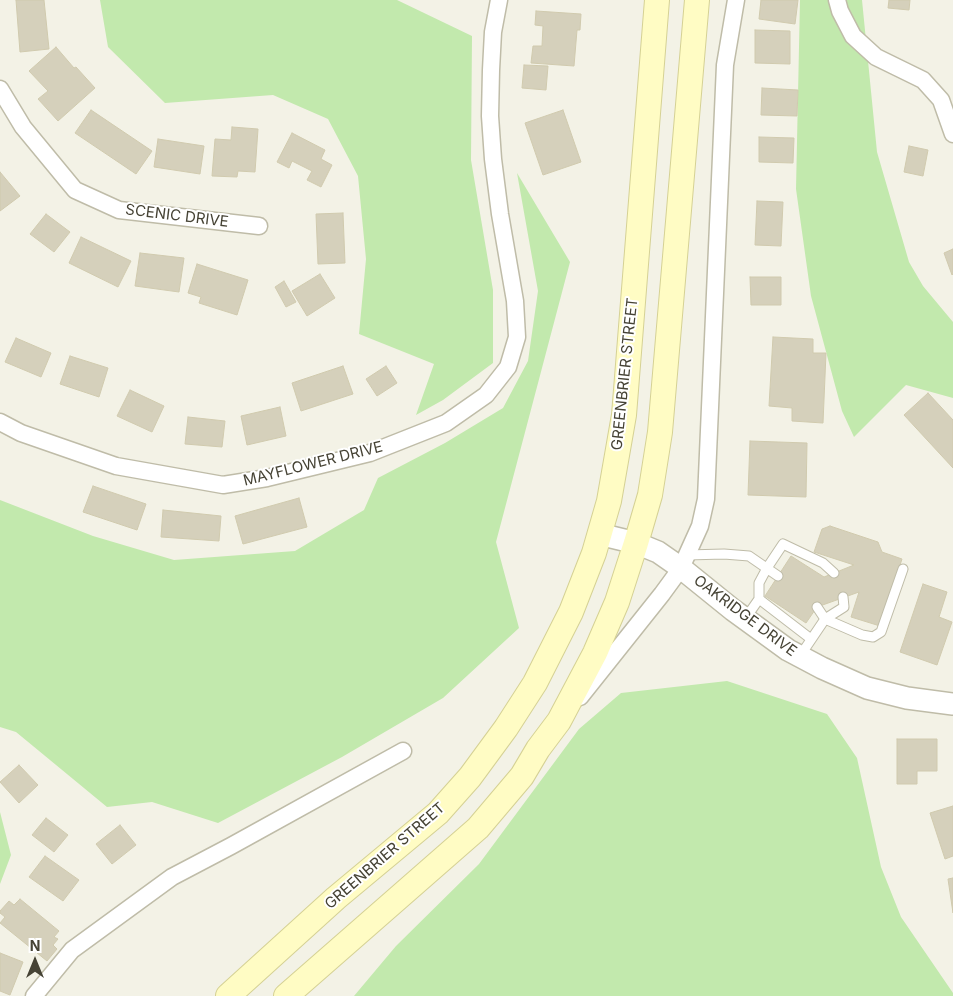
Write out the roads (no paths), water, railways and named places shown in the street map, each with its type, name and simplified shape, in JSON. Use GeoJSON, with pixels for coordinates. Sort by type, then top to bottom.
{"type":"FeatureCollection","features":[{"type":"Feature","properties":{"kind":"main road","name":"GREENBRIER STREET"},"geometry":{"type":"LineString","coordinates":[[228,996],[336,898],[438,813],[470,776],[506,728],[535,683],[571,612],[594,553],[609,501],[624,414],[657,0]]}},
{"type":"Feature","properties":{"kind":"main road"},"geometry":{"type":"LineString","coordinates":[[286,996],[478,828],[522,776],[558,721],[595,653],[617,602],[650,495],[660,432],[697,0]]}},
{"type":"Feature","properties":{"kind":"street","name":"MAYFLOWER DRIVE"},"geometry":{"type":"LineString","coordinates":[[0,422],[22,433],[116,466],[223,485],[267,478],[370,453],[446,423],[486,395],[508,367],[517,337],[515,301],[500,214],[490,116],[490,70],[493,32],[499,0]]}},
{"type":"Feature","properties":{"kind":"street"},"geometry":{"type":"LineString","coordinates":[[538,749],[662,594],[684,561],[700,526],[706,499],[725,65],[736,0]]}},
{"type":"Feature","properties":{"kind":"street"},"geometry":{"type":"LineString","coordinates":[[837,0],[840,11],[853,36],[876,57],[923,80],[941,100],[953,134]]}},
{"type":"Feature","properties":{"kind":"street","name":"SCENIC DRIVE"},"geometry":{"type":"LineString","coordinates":[[0,89],[22,127],[76,190],[119,210],[259,226]]}},
{"type":"Feature","properties":{"kind":"street","name":"OAKRIDGE DRIVE"},"geometry":{"type":"LineString","coordinates":[[599,534],[636,543],[684,561],[745,620],[788,650],[805,648],[822,668],[867,688],[907,698],[953,704]]}},
{"type":"Feature","properties":{"kind":"street"},"geometry":{"type":"LineString","coordinates":[[34,996],[72,950],[172,876],[403,751]]}},
{"type":"Feature","properties":{"kind":"lane"},"geometry":{"type":"LineString","coordinates":[[745,620],[759,599],[758,584],[783,544],[823,563],[834,573]]}},
{"type":"Feature","properties":{"kind":"lane"},"geometry":{"type":"LineString","coordinates":[[684,561],[724,554],[749,556],[778,576]]}},
{"type":"Feature","properties":{"kind":"lane"},"geometry":{"type":"LineString","coordinates":[[817,607],[825,619],[873,637],[880,632],[903,570]]}},
{"type":"Feature","properties":{"kind":"lane"},"geometry":{"type":"LineString","coordinates":[[759,599],[805,648],[825,619],[844,607],[842,598]]}}]}
